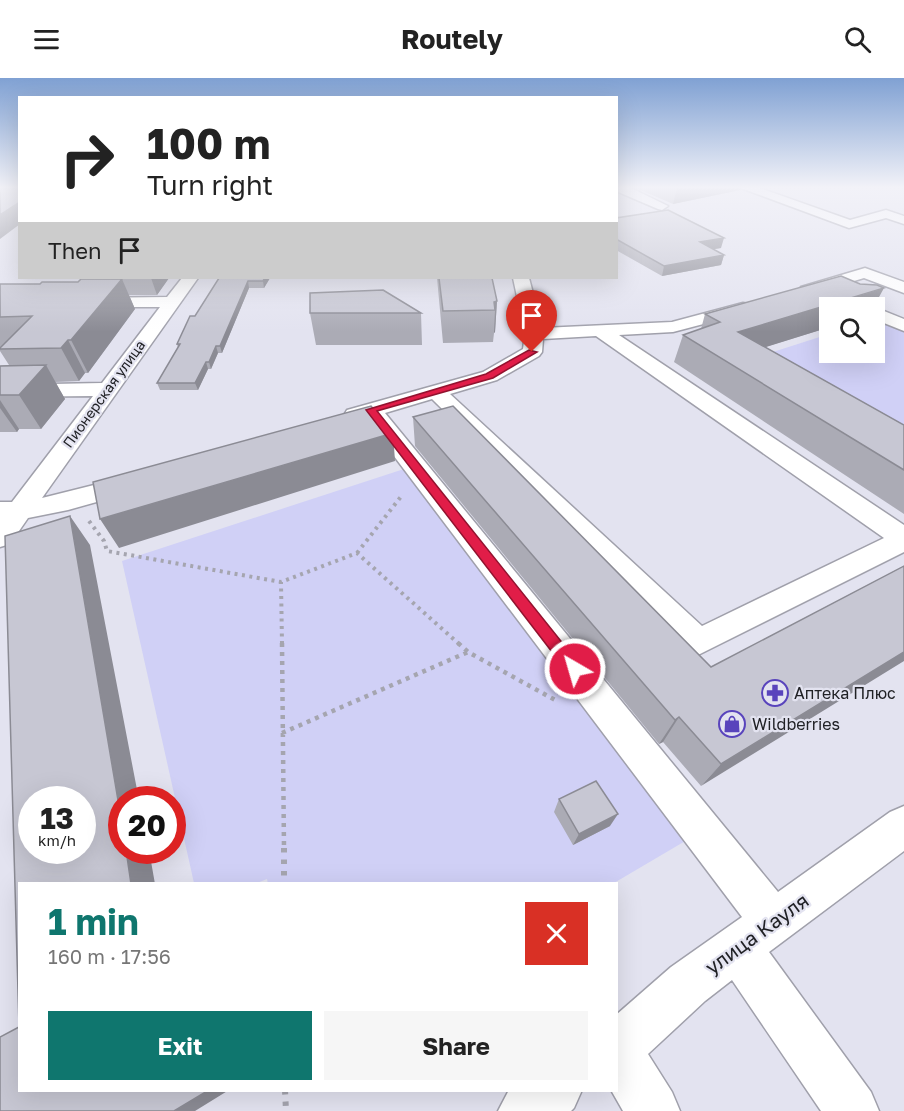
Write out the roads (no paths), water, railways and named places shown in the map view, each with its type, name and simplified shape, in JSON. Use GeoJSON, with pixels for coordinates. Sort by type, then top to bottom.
{"type":"FeatureCollection","features":[{"type":"Feature","properties":{"kind":"street"},"geometry":{"type":"LineString","coordinates":[[795,293],[865,273],[904,288]]}},
{"type":"Feature","properties":{"kind":"street","name":"Пионерская улица"},"geometry":{"type":"LineString","coordinates":[[0,537],[9,511],[108,389],[189,279]]}},
{"type":"Feature","properties":{"kind":"street"},"geometry":{"type":"LineString","coordinates":[[337,420],[489,376],[532,352],[532,327],[521,279]]}},
{"type":"Feature","properties":{"kind":"street"},"geometry":{"type":"LineString","coordinates":[[817,287],[840,297]]}},
{"type":"Feature","properties":{"kind":"street"},"geometry":{"type":"LineString","coordinates":[[69,302],[172,302]]}},
{"type":"Feature","properties":{"kind":"street"},"geometry":{"type":"LineString","coordinates":[[532,327],[600,330],[673,327],[762,303]]}},
{"type":"Feature","properties":{"kind":"street"},"geometry":{"type":"LineString","coordinates":[[885,317],[904,326]]}},
{"type":"Feature","properties":{"kind":"street"},"geometry":{"type":"LineString","coordinates":[[436,392],[698,642],[904,539],[600,330]]}},
{"type":"Feature","properties":{"kind":"street"},"geometry":{"type":"LineString","coordinates":[[0,391],[108,389]]}},
{"type":"Feature","properties":{"kind":"street"},"geometry":{"type":"LineString","coordinates":[[371,410],[719,855],[756,935],[852,1111]]}},
{"type":"Feature","properties":{"kind":"street"},"geometry":{"type":"LineString","coordinates":[[9,511],[75,502],[154,477]]}},
{"type":"Feature","properties":{"kind":"street","name":"улица Кауля"},"geometry":{"type":"LineString","coordinates":[[618,1048],[688,984],[904,826]]}},
{"type":"Feature","properties":{"kind":"street"},"geometry":{"type":"LineString","coordinates":[[618,1053],[653,1111]]}},
{"type":"Feature","properties":{"kind":"street"},"geometry":{"type":"LineString","coordinates":[[525,1111],[553,1092]]}},
{"type":"Feature","properties":{"kind":"place","name":"Аптека Плюс"},"geometry":{"type":"Point","coordinates":[775,693]}},
{"type":"Feature","properties":{"kind":"place","name":"Wildberries"},"geometry":{"type":"Point","coordinates":[732,724]}}]}
